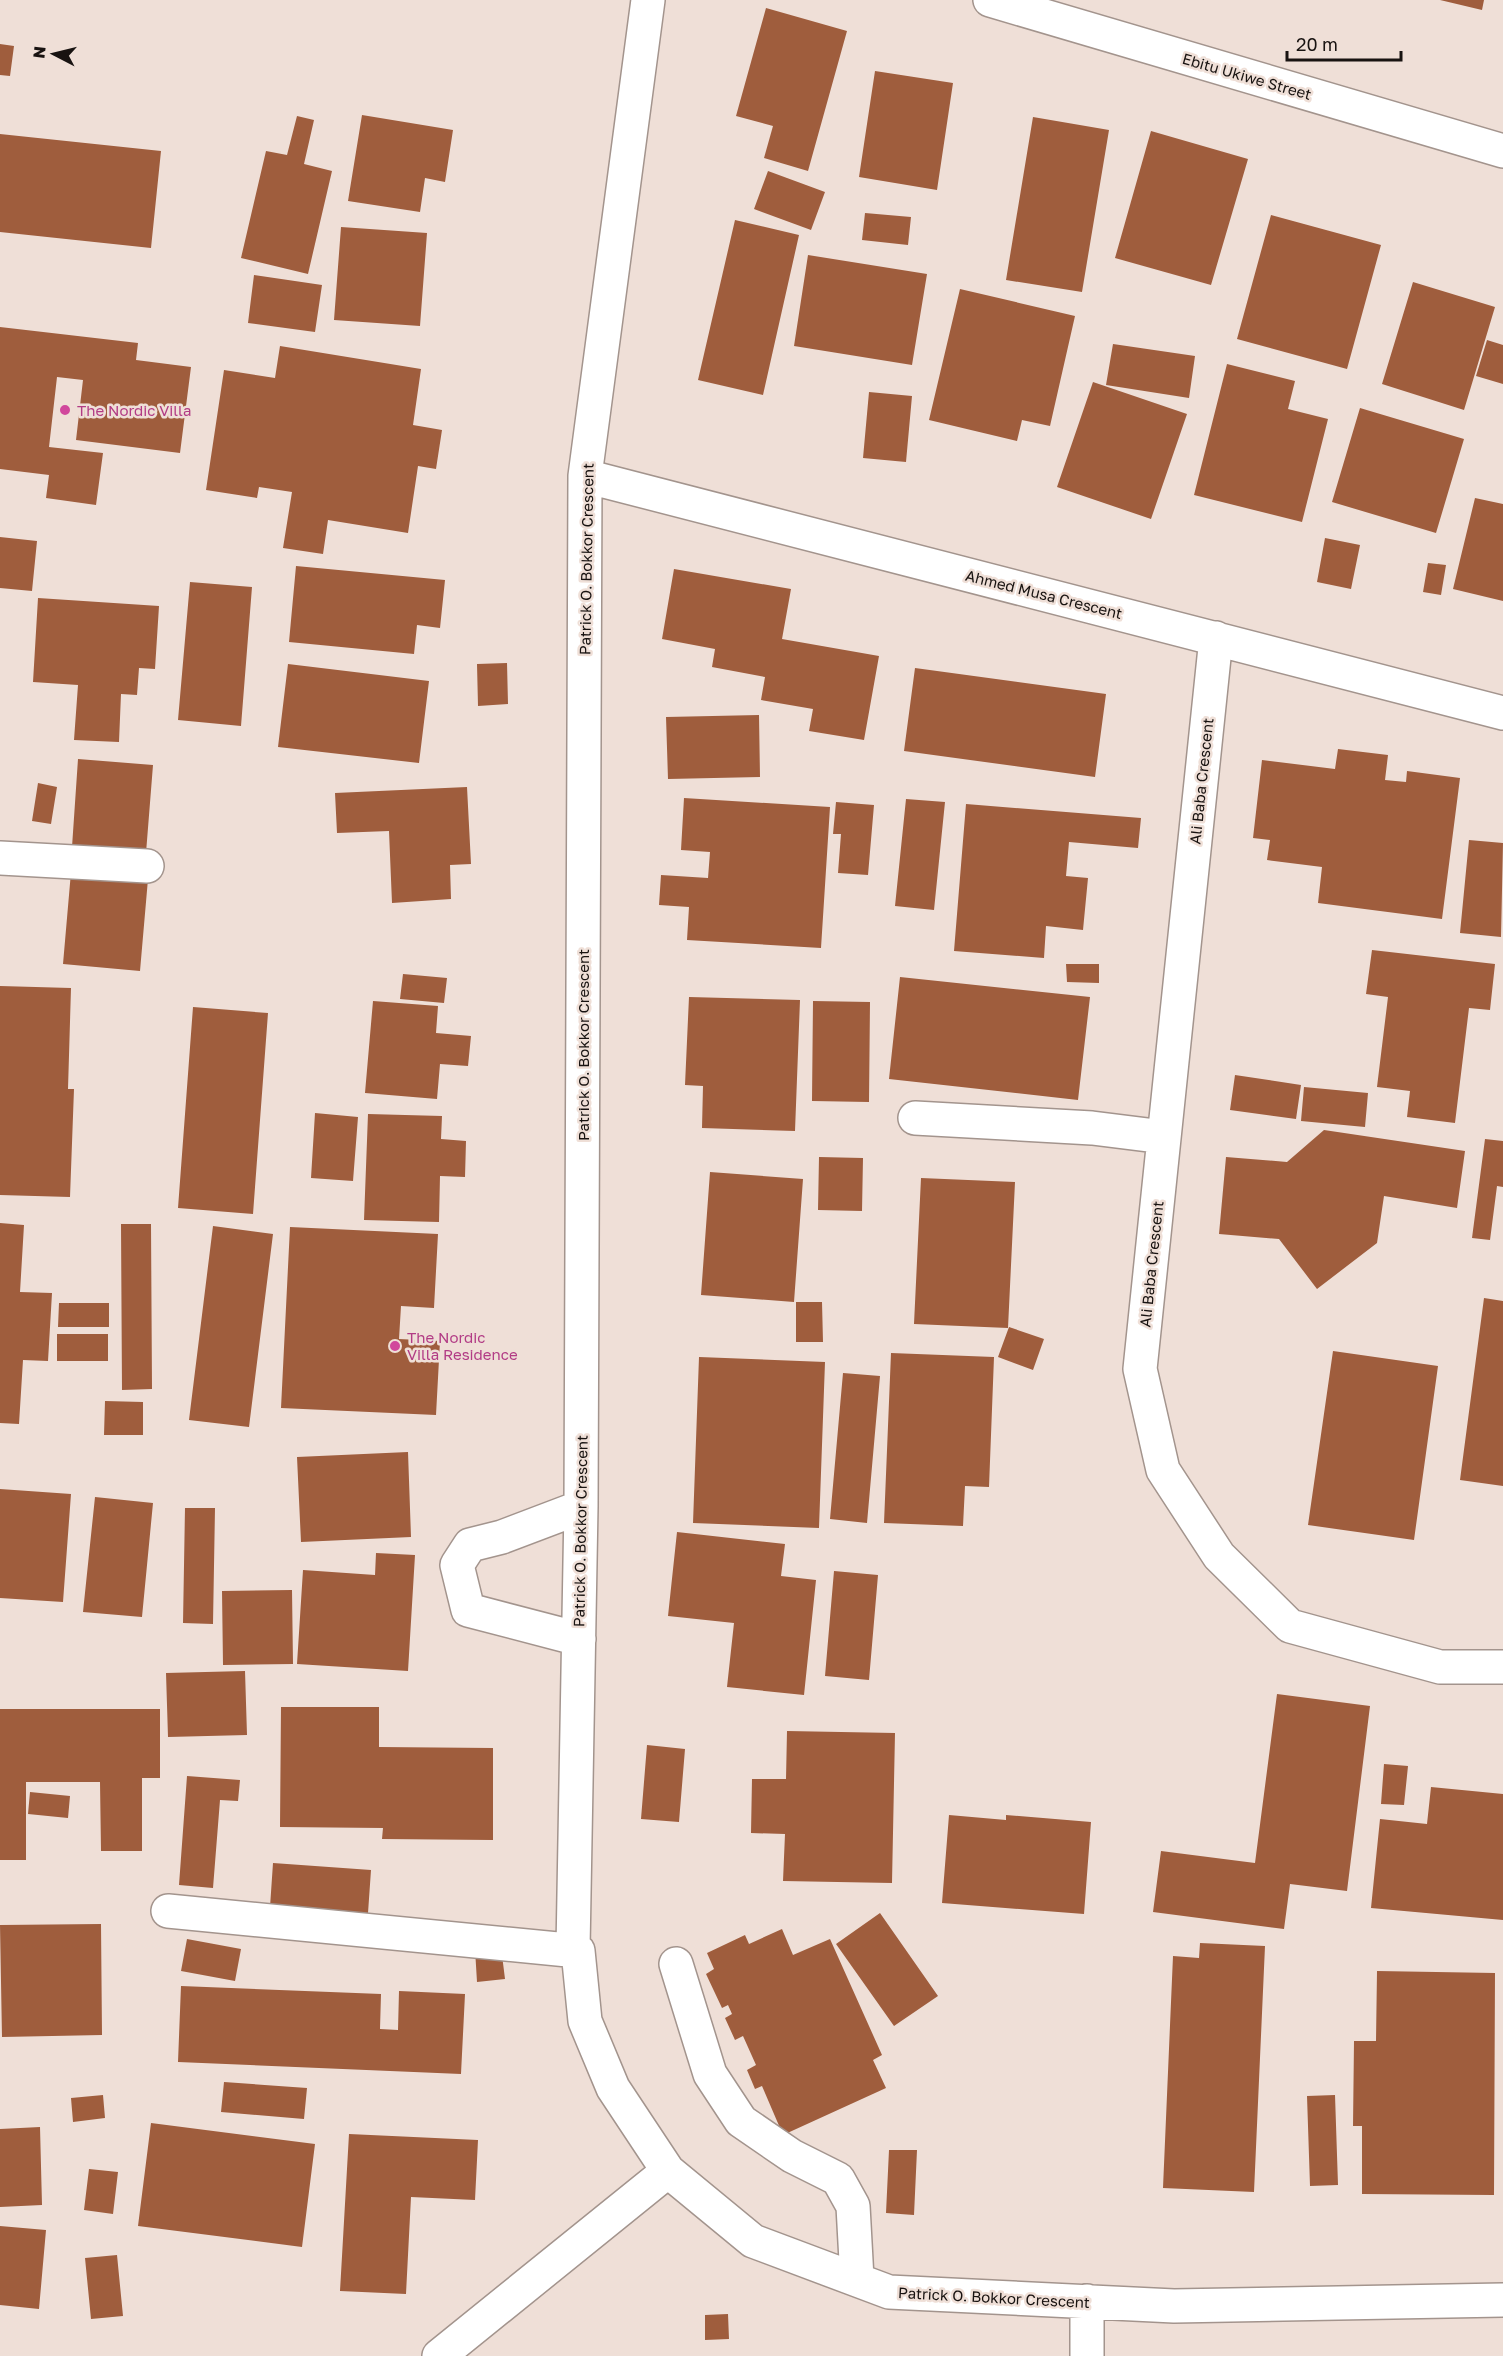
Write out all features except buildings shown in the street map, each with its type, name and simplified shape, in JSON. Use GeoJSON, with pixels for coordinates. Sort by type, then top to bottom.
{"type":"FeatureCollection","features":[{"type":"Feature","properties":{"kind":"street","name":"Patrick O. Bokkor Crescent"},"geometry":{"type":"LineString","coordinates":[[648,0],[585,476],[581,1506],[573,1949],[578,1951],[585,2021],[613,2088],[668,2171],[753,2241],[889,2292],[1174,2306],[1503,2300]]}},
{"type":"Feature","properties":{"kind":"street","name":"Ebitu Ukiwe Street"},"geometry":{"type":"LineString","coordinates":[[990,0],[1503,151]]}},
{"type":"Feature","properties":{"kind":"street","name":"Ahmed Musa Crescent"},"geometry":{"type":"LineString","coordinates":[[585,476],[1503,713]]}},
{"type":"Feature","properties":{"kind":"street","name":"Ali Baba Crescent"},"geometry":{"type":"LineString","coordinates":[[1216,638],[1140,1369],[1163,1470],[1219,1556],[1290,1626],[1440,1667],[1503,1667]]}},
{"type":"Feature","properties":{"kind":"street"},"geometry":{"type":"LineString","coordinates":[[0,858],[147,866]]}},
{"type":"Feature","properties":{"kind":"street"},"geometry":{"type":"LineString","coordinates":[[915,1118],[1092,1128],[1164,1137]]}},
{"type":"Feature","properties":{"kind":"street"},"geometry":{"type":"LineString","coordinates":[[579,1639],[468,1610],[458,1565],[470,1545],[502,1537],[581,1506]]}},
{"type":"Feature","properties":{"kind":"street"},"geometry":{"type":"LineString","coordinates":[[168,1911],[578,1951]]}},
{"type":"Feature","properties":{"kind":"street"},"geometry":{"type":"LineString","coordinates":[[676,1964],[710,2074],[741,2121],[792,2156],[838,2179],[854,2206],[856,2279]]}},
{"type":"Feature","properties":{"kind":"street"},"geometry":{"type":"LineString","coordinates":[[439,2356],[668,2171]]}},
{"type":"Feature","properties":{"kind":"street"},"geometry":{"type":"LineString","coordinates":[[1087,2301],[1087,2356]]}},
{"type":"Feature","properties":{"kind":"place","name":"The Nordic Villa"},"geometry":{"type":"Point","coordinates":[65,410]}},
{"type":"Feature","properties":{"kind":"place","name":"The Nordic Villa Residence"},"geometry":{"type":"Point","coordinates":[395,1346]}}]}
